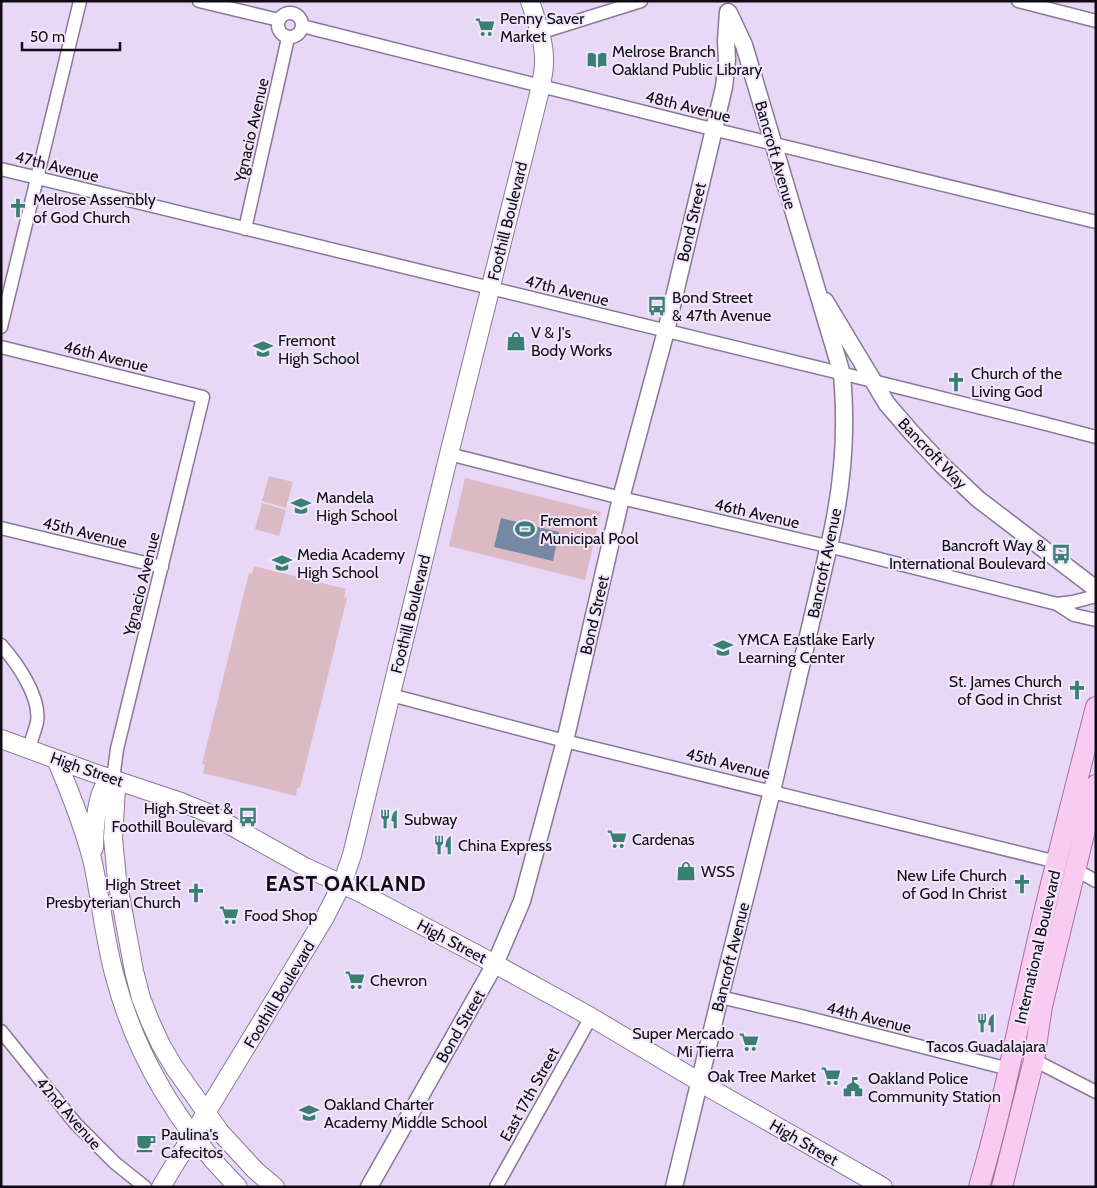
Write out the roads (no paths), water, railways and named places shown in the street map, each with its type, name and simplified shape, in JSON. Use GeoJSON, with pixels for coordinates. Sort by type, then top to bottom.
{"type":"FeatureCollection","features":[{"type":"Feature","properties":{"kind":"main road","name":"Foothill Boulevard"},"geometry":{"type":"LineString","coordinates":[[161,1187],[325,917],[342,884],[352,855],[449,454],[541,86],[544,61],[530,1]]}},
{"type":"Feature","properties":{"kind":"main road","name":"International Boulevard"},"geometry":{"type":"LineString","coordinates":[[979,1187],[1096,707]]}},
{"type":"Feature","properties":{"kind":"main road","name":"High Street"},"geometry":{"type":"LineString","coordinates":[[1,739],[208,813],[305,866],[495,964],[591,1017],[700,1083],[883,1187]]}},
{"type":"Feature","properties":{"kind":"main road"},"geometry":{"type":"LineString","coordinates":[[56,759],[87,840],[114,977],[132,1030],[155,1078],[176,1113],[206,1153],[238,1187]]}},
{"type":"Feature","properties":{"kind":"main road"},"geometry":{"type":"LineString","coordinates":[[97,884],[94,860],[96,815],[105,785],[112,779],[116,789],[113,838],[120,898],[134,971],[141,998],[150,1021],[174,1067],[220,1132],[255,1170],[275,1187]]}},
{"type":"Feature","properties":{"kind":"main road","name":"International Boulevard"},"geometry":{"type":"LineString","coordinates":[[1002,1187],[1034,1060],[1042,1006],[1096,785]]}},
{"type":"Feature","properties":{"kind":"street"},"geometry":{"type":"LineString","coordinates":[[1,327],[80,1]]}},
{"type":"Feature","properties":{"kind":"street"},"geometry":{"type":"LineString","coordinates":[[199,1],[279,20]]}},
{"type":"Feature","properties":{"kind":"street"},"geometry":{"type":"LineString","coordinates":[[539,33],[641,1]]}},
{"type":"Feature","properties":{"kind":"street"},"geometry":{"type":"LineString","coordinates":[[1018,1],[1096,21]]}},
{"type":"Feature","properties":{"kind":"street"},"geometry":{"type":"LineString","coordinates":[[292,7],[301,20],[302,26],[297,35],[288,38],[282,35],[278,27],[279,20],[292,7]]}},
{"type":"Feature","properties":{"kind":"street","name":"Bond Street"},"geometry":{"type":"LineString","coordinates":[[368,1187],[495,964],[522,901],[565,740],[621,498],[666,331],[724,87],[727,60],[727,7]]}},
{"type":"Feature","properties":{"kind":"street","name":"Bancroft Avenue"},"geometry":{"type":"LineString","coordinates":[[674,1187],[772,791],[829,547],[837,507],[843,457],[844,412],[842,374],[744,45],[727,7]]}},
{"type":"Feature","properties":{"kind":"street","name":"48th Avenue"},"geometry":{"type":"LineString","coordinates":[[302,26],[1096,222]]}},
{"type":"Feature","properties":{"kind":"street","name":"Ygnacio Avenue"},"geometry":{"type":"LineString","coordinates":[[245,229],[288,38]]}},
{"type":"Feature","properties":{"kind":"street","name":"47th Avenue"},"geometry":{"type":"LineString","coordinates":[[1,169],[491,287],[1096,438]]}},
{"type":"Feature","properties":{"kind":"street","name":"Bancroft Way"},"geometry":{"type":"LineString","coordinates":[[813,279],[887,404],[912,433],[970,492],[1096,589]]}},
{"type":"Feature","properties":{"kind":"street","name":"46th Avenue"},"geometry":{"type":"LineString","coordinates":[[1,347],[203,397]]}},
{"type":"Feature","properties":{"kind":"street","name":"Ygnacio Avenue"},"geometry":{"type":"LineString","coordinates":[[112,779],[117,749],[203,397]]}},
{"type":"Feature","properties":{"kind":"street","name":"46th Avenue"},"geometry":{"type":"LineString","coordinates":[[449,454],[621,498],[829,547],[1057,604],[1074,615],[1096,620]]}},
{"type":"Feature","properties":{"kind":"street","name":"45th Avenue"},"geometry":{"type":"LineString","coordinates":[[1,528],[162,567]]}},
{"type":"Feature","properties":{"kind":"street","name":"46th Avenue"},"geometry":{"type":"LineString","coordinates":[[1057,604],[1096,596]]}},
{"type":"Feature","properties":{"kind":"street"},"geometry":{"type":"LineString","coordinates":[[1,645],[19,669],[33,694],[37,708],[37,722],[29,749]]}},
{"type":"Feature","properties":{"kind":"street","name":"45th Avenue"},"geometry":{"type":"LineString","coordinates":[[391,695],[1057,862]]}},
{"type":"Feature","properties":{"kind":"street"},"geometry":{"type":"LineString","coordinates":[[1076,870],[1096,882]]}},
{"type":"Feature","properties":{"kind":"street","name":"44th Avenue"},"geometry":{"type":"LineString","coordinates":[[720,997],[1009,1069]]}},
{"type":"Feature","properties":{"kind":"street","name":"East 17th Street"},"geometry":{"type":"LineString","coordinates":[[496,1187],[591,1017]]}},
{"type":"Feature","properties":{"kind":"street","name":"42nd Avenue"},"geometry":{"type":"LineString","coordinates":[[1,1031],[76,1124],[114,1162],[145,1187]]}},
{"type":"Feature","properties":{"kind":"street"},"geometry":{"type":"LineString","coordinates":[[1034,1060],[1096,1092]]}},
{"type":"Feature","properties":{"kind":"water"},"geometry":{"type":"Polygon","coordinates":[[[501,518],[559,532],[553,561],[494,547],[501,518]]]}},
{"type":"Feature","properties":{"kind":"place","name":"Penny Saver Market"},"geometry":{"type":"Point","coordinates":[485,27]}},
{"type":"Feature","properties":{"kind":"place","name":"Melrose Branch Oakland Public Library"},"geometry":{"type":"Point","coordinates":[597,60]}},
{"type":"Feature","properties":{"kind":"place","name":"Melrose Assembly of God Church"},"geometry":{"type":"Point","coordinates":[18,208]}},
{"type":"Feature","properties":{"kind":"place","name":"Bond Street & 47th Avenue"},"geometry":{"type":"Point","coordinates":[657,306]}},
{"type":"Feature","properties":{"kind":"place","name":"V & J's Body Works"},"geometry":{"type":"Point","coordinates":[516,341]}},
{"type":"Feature","properties":{"kind":"place","name":"Fremont High School"},"geometry":{"type":"Point","coordinates":[263,349]}},
{"type":"Feature","properties":{"kind":"place","name":"Church of the Living God"},"geometry":{"type":"Point","coordinates":[956,382]}},
{"type":"Feature","properties":{"kind":"place","name":"Mandela High School"},"geometry":{"type":"Point","coordinates":[301,506]}},
{"type":"Feature","properties":{"kind":"place","name":"Fremont Municipal Pool"},"geometry":{"type":"Point","coordinates":[525,529]}},
{"type":"Feature","properties":{"kind":"place","name":"Bancroft Way & International Boulevard"},"geometry":{"type":"Point","coordinates":[1061,554]}},
{"type":"Feature","properties":{"kind":"place","name":"Media Academy High School"},"geometry":{"type":"Point","coordinates":[282,563]}},
{"type":"Feature","properties":{"kind":"place","name":"YMCA Eastlake Early Learning Center"},"geometry":{"type":"Point","coordinates":[723,648]}},
{"type":"Feature","properties":{"kind":"place","name":"St. James Church of God in Christ"},"geometry":{"type":"Point","coordinates":[1077,690]}},
{"type":"Feature","properties":{"kind":"place","name":"High Street & Foothill Boulevard"},"geometry":{"type":"Point","coordinates":[248,817]}},
{"type":"Feature","properties":{"kind":"place","name":"Subway"},"geometry":{"type":"Point","coordinates":[389,819]}},
{"type":"Feature","properties":{"kind":"place","name":"Cardenas"},"geometry":{"type":"Point","coordinates":[617,839]}},
{"type":"Feature","properties":{"kind":"place","name":"China Express"},"geometry":{"type":"Point","coordinates":[443,845]}},
{"type":"Feature","properties":{"kind":"place","name":"WSS"},"geometry":{"type":"Point","coordinates":[686,871]}},
{"type":"Feature","properties":{"kind":"place","name":"New Life Church of God In Christ"},"geometry":{"type":"Point","coordinates":[1022,884]}},
{"type":"Feature","properties":{"kind":"place","name":"High Street Presbyterian Church"},"geometry":{"type":"Point","coordinates":[196,893]}},
{"type":"Feature","properties":{"kind":"place","name":"Food Shop"},"geometry":{"type":"Point","coordinates":[229,915]}},
{"type":"Feature","properties":{"kind":"place","name":"Chevron"},"geometry":{"type":"Point","coordinates":[355,980]}},
{"type":"Feature","properties":{"kind":"place","name":"Tacos Guadalajara"},"geometry":{"type":"Point","coordinates":[986,1023]}},
{"type":"Feature","properties":{"kind":"place","name":"Super Mercado Mi Tierra"},"geometry":{"type":"Point","coordinates":[749,1042]}},
{"type":"Feature","properties":{"kind":"place","name":"Oak Tree Market"},"geometry":{"type":"Point","coordinates":[831,1076]}},
{"type":"Feature","properties":{"kind":"place","name":"Oakland Police Community Station"},"geometry":{"type":"Point","coordinates":[853,1087]}},
{"type":"Feature","properties":{"kind":"place","name":"Oakland Charter Academy Middle School"},"geometry":{"type":"Point","coordinates":[309,1113]}},
{"type":"Feature","properties":{"kind":"place","name":"Paulina's Cafecitos"},"geometry":{"type":"Point","coordinates":[146,1143]}},
{"type":"Feature","properties":{"kind":"district","name":"EAST OAKLAND"},"geometry":{"type":"Point","coordinates":[346,884]}}]}
